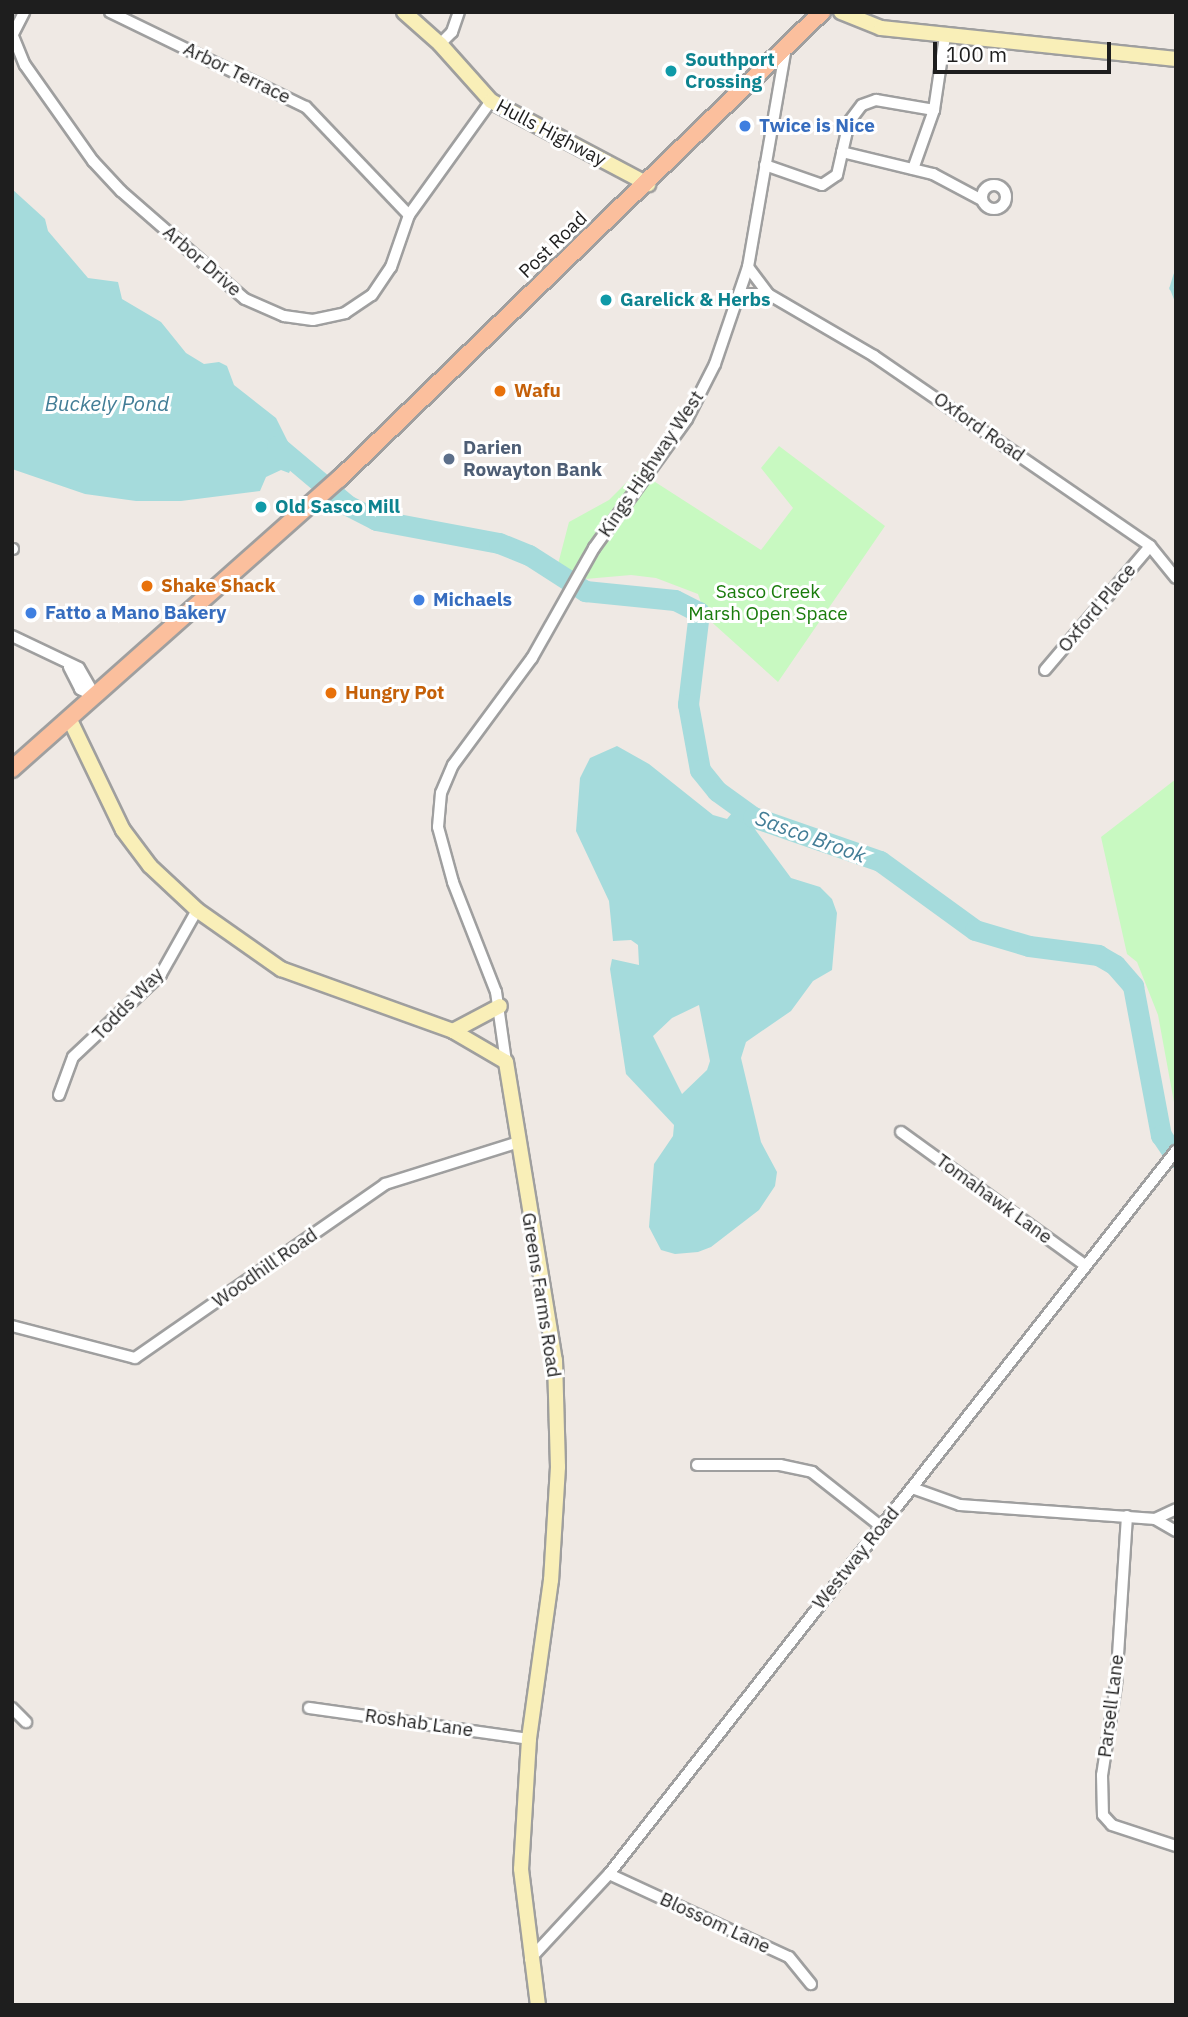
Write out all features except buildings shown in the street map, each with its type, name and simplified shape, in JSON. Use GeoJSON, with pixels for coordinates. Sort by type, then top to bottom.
{"type":"FeatureCollection","features":[{"type":"Feature","properties":{"kind":"main road","name":"Post Road"},"geometry":{"type":"LineString","coordinates":[[12,769],[339,479],[648,184],[822,12]]}},
{"type":"Feature","properties":{"kind":"street","name":"Arbor Drive"},"geometry":{"type":"LineString","coordinates":[[24,12],[13,36],[25,65],[93,161],[121,191],[245,299],[294,317],[313,320],[345,313],[372,295],[391,267],[409,215],[491,102]]}},
{"type":"Feature","properties":{"kind":"street","name":"Arbor Terrace"},"geometry":{"type":"LineString","coordinates":[[110,12],[306,107],[409,215]]}},
{"type":"Feature","properties":{"kind":"street","name":"Hulls Highway"},"geometry":{"type":"LineString","coordinates":[[404,12],[440,44],[491,102],[648,184]]}},
{"type":"Feature","properties":{"kind":"street"},"geometry":{"type":"LineString","coordinates":[[440,44],[452,33],[459,12]]}},
{"type":"Feature","properties":{"kind":"street"},"geometry":{"type":"LineString","coordinates":[[841,12],[881,28],[1176,58]]}},
{"type":"Feature","properties":{"kind":"street"},"geometry":{"type":"LineString","coordinates":[[913,169],[934,110],[944,36]]}},
{"type":"Feature","properties":{"kind":"street","name":"Kings Highway West"},"geometry":{"type":"LineString","coordinates":[[453,765],[532,657],[577,578],[693,408],[741,294],[748,267],[786,46]]}},
{"type":"Feature","properties":{"kind":"street"},"geometry":{"type":"LineString","coordinates":[[765,165],[822,185],[836,175],[852,114],[867,102],[934,110]]}},
{"type":"Feature","properties":{"kind":"street"},"geometry":{"type":"LineString","coordinates":[[842,152],[913,169],[982,200]]}},
{"type":"Feature","properties":{"kind":"street","name":"Oxford Road"},"geometry":{"type":"LineString","coordinates":[[748,267],[768,294],[874,356],[1150,546],[1176,578]]}},
{"type":"Feature","properties":{"kind":"street"},"geometry":{"type":"LineString","coordinates":[[741,294],[768,294]]}},
{"type":"Feature","properties":{"kind":"street","name":"Oxford Place"},"geometry":{"type":"LineString","coordinates":[[1045,670],[1150,546]]}},
{"type":"Feature","properties":{"kind":"street"},"geometry":{"type":"LineString","coordinates":[[12,636],[69,667],[80,689],[96,697]]}},
{"type":"Feature","properties":{"kind":"street"},"geometry":{"type":"LineString","coordinates":[[70,720],[124,830],[156,872],[197,910],[251,951],[301,978],[453,1031],[506,1062]]}},
{"type":"Feature","properties":{"kind":"street","name":"Greens Farms Road"},"geometry":{"type":"LineString","coordinates":[[453,765],[441,793],[438,827],[500,1006],[506,1062],[555,1360],[558,1467],[551,1580],[529,1739],[521,1869],[530,1959],[538,2005]]}},
{"type":"Feature","properties":{"kind":"street","name":"Todds Way"},"geometry":{"type":"LineString","coordinates":[[59,1095],[73,1057],[161,974],[197,910]]}},
{"type":"Feature","properties":{"kind":"street"},"geometry":{"type":"LineString","coordinates":[[453,1031],[500,1006]]}},
{"type":"Feature","properties":{"kind":"street","name":"Tomahawk Lane"},"geometry":{"type":"LineString","coordinates":[[901,1132],[1086,1266]]}},
{"type":"Feature","properties":{"kind":"street","name":"Woodhill Road"},"geometry":{"type":"LineString","coordinates":[[12,1326],[135,1358],[385,1184],[519,1142]]}},
{"type":"Feature","properties":{"kind":"street","name":"Westway Road"},"geometry":{"type":"LineString","coordinates":[[530,1959],[609,1874],[879,1525],[915,1489],[1176,1151]]}},
{"type":"Feature","properties":{"kind":"street"},"geometry":{"type":"LineString","coordinates":[[697,1465],[780,1465],[812,1472],[879,1525]]}},
{"type":"Feature","properties":{"kind":"street"},"geometry":{"type":"LineString","coordinates":[[915,1489],[960,1505],[1155,1519],[1176,1531]]}},
{"type":"Feature","properties":{"kind":"street"},"geometry":{"type":"LineString","coordinates":[[1155,1519],[1176,1509]]}},
{"type":"Feature","properties":{"kind":"street","name":"Parsell Lane"},"geometry":{"type":"LineString","coordinates":[[1127,1516],[1116,1685],[1102,1775],[1104,1815],[1112,1825],[1176,1846]]}},
{"type":"Feature","properties":{"kind":"street"},"geometry":{"type":"LineString","coordinates":[[12,1708],[26,1722]]}},
{"type":"Feature","properties":{"kind":"street","name":"Roshab Lane"},"geometry":{"type":"LineString","coordinates":[[309,1708],[529,1739]]}},
{"type":"Feature","properties":{"kind":"street","name":"Blossom Lane"},"geometry":{"type":"LineString","coordinates":[[609,1874],[789,1957],[811,1984]]}},
{"type":"Feature","properties":{"kind":"green space","name":"Sasco Creek Marsh Open Space"},"geometry":{"type":"Polygon","coordinates":[[[779,446],[885,526],[778,682],[706,617],[698,594],[656,578],[631,575],[585,579],[557,568],[569,522],[609,500],[638,471],[761,550],[793,508],[761,468],[779,446]]]}},
{"type":"Feature","properties":{"kind":"green space"},"geometry":{"type":"Polygon","coordinates":[[[1176,779],[1176,1113],[1158,1015],[1137,962],[1127,954],[1101,837],[1176,779]]]}},
{"type":"Feature","properties":{"kind":"water","name":"Buckely Pond"},"geometry":{"type":"Polygon","coordinates":[[[12,189],[45,219],[48,231],[88,278],[118,282],[122,299],[161,322],[186,353],[204,364],[219,362],[227,366],[234,385],[276,418],[296,458],[289,473],[281,470],[266,477],[260,491],[181,501],[136,501],[85,494],[12,469],[12,189]]]}},
{"type":"Feature","properties":{"kind":"water"},"geometry":{"type":"Polygon","coordinates":[[[617,746],[649,764],[713,815],[727,819],[732,813],[751,824],[791,878],[820,887],[832,899],[837,913],[832,970],[813,981],[791,1011],[746,1042],[741,1058],[761,1142],[777,1172],[775,1186],[759,1210],[711,1247],[698,1252],[675,1254],[661,1250],[649,1227],[654,1164],[673,1136],[674,1125],[626,1074],[610,969],[612,959],[639,965],[638,945],[631,940],[613,941],[609,901],[576,831],[580,778],[590,758],[617,746]],[[699,1005],[672,1018],[653,1036],[682,1094],[707,1070],[710,1061],[699,1005]]]}},
{"type":"Feature","properties":{"kind":"waterway"},"geometry":{"type":"LineString","coordinates":[[1176,275],[1172,288],[1176,298]]}},
{"type":"Feature","properties":{"kind":"waterway","name":"Sasco Brook"},"geometry":{"type":"LineString","coordinates":[[277,446],[347,505],[376,520],[499,543],[529,555],[585,591],[675,600],[699,612],[688,704],[700,770],[717,791],[753,817],[880,861],[975,930],[1029,946],[1098,955],[1115,965],[1133,986],[1161,1135],[1176,1157]]}},
{"type":"Feature","properties":{"kind":"place","name":"Southport Crossing"},"geometry":{"type":"Point","coordinates":[671,71]}},
{"type":"Feature","properties":{"kind":"place","name":"Twice is Nice"},"geometry":{"type":"Point","coordinates":[745,126]}},
{"type":"Feature","properties":{"kind":"place","name":"Garelick & Herbs"},"geometry":{"type":"Point","coordinates":[606,300]}},
{"type":"Feature","properties":{"kind":"place","name":"Wafu"},"geometry":{"type":"Point","coordinates":[500,391]}},
{"type":"Feature","properties":{"kind":"place","name":"Darien Rowayton Bank"},"geometry":{"type":"Point","coordinates":[449,459]}},
{"type":"Feature","properties":{"kind":"place","name":"Old Sasco Mill"},"geometry":{"type":"Point","coordinates":[261,507]}},
{"type":"Feature","properties":{"kind":"place","name":"Shake Shack"},"geometry":{"type":"Point","coordinates":[147,586]}},
{"type":"Feature","properties":{"kind":"place","name":"Michaels"},"geometry":{"type":"Point","coordinates":[419,600]}},
{"type":"Feature","properties":{"kind":"place","name":"Fatto a Mano Bakery"},"geometry":{"type":"Point","coordinates":[31,613]}},
{"type":"Feature","properties":{"kind":"place","name":"Hungry Pot"},"geometry":{"type":"Point","coordinates":[331,693]}}]}
